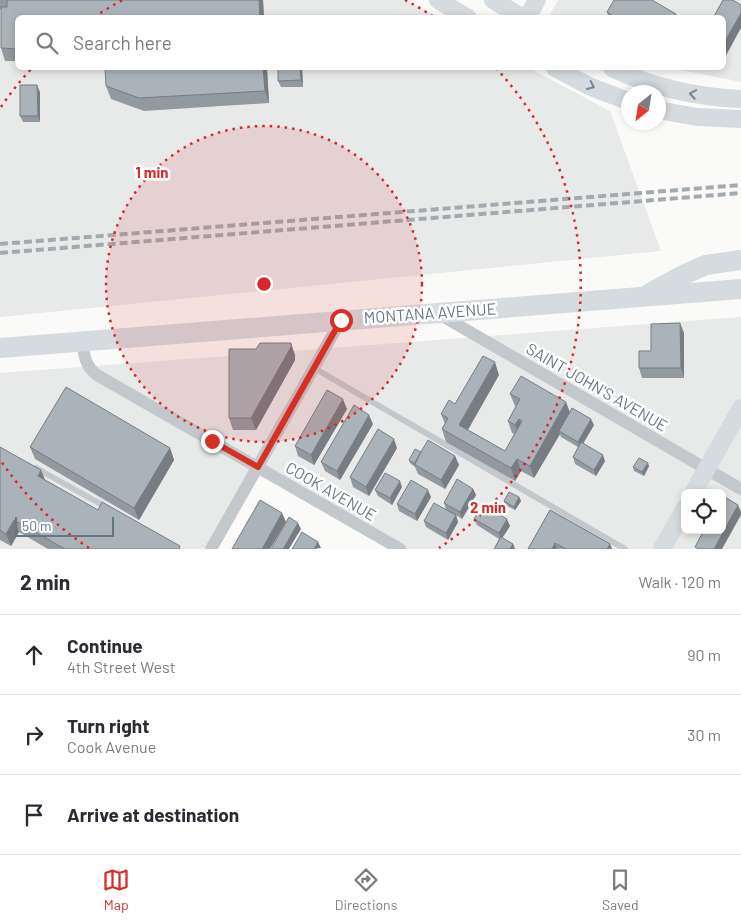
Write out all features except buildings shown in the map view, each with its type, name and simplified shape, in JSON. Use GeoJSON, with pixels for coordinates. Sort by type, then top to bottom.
{"type":"FeatureCollection","features":[{"type":"Feature","properties":{"kind":"main road"},"geometry":{"type":"LineString","coordinates":[[438,0],[463,15]]}},
{"type":"Feature","properties":{"kind":"main road"},"geometry":{"type":"LineString","coordinates":[[493,0],[520,15]]}},
{"type":"Feature","properties":{"kind":"main road"},"geometry":{"type":"LineString","coordinates":[[527,15],[537,0]]}},
{"type":"Feature","properties":{"kind":"main road"},"geometry":{"type":"LineString","coordinates":[[559,70],[591,87],[621,98]]}},
{"type":"Feature","properties":{"kind":"main road"},"geometry":{"type":"LineString","coordinates":[[617,70],[640,80],[690,94],[741,99]]}},
{"type":"Feature","properties":{"kind":"main road"},"geometry":{"type":"LineString","coordinates":[[666,111],[697,117],[741,119]]}},
{"type":"Feature","properties":{"kind":"main road"},"geometry":{"type":"LineString","coordinates":[[634,298],[655,291],[683,275],[706,265],[741,260]]}},
{"type":"Feature","properties":{"kind":"main road","name":"MONTANA AVENUE"},"geometry":{"type":"LineString","coordinates":[[0,348],[741,289]]}},
{"type":"Feature","properties":{"kind":"main road"},"geometry":{"type":"LineString","coordinates":[[695,489],[741,408]]}},
{"type":"Feature","properties":{"kind":"main road"},"geometry":{"type":"LineString","coordinates":[[662,549],[681,515]]}},
{"type":"Feature","properties":{"kind":"street","name":"SAINT JOHN'S AVENUE"},"geometry":{"type":"LineString","coordinates":[[437,313],[741,489]]}},
{"type":"Feature","properties":{"kind":"street"},"geometry":{"type":"LineString","coordinates":[[211,549],[341,320]]}},
{"type":"Feature","properties":{"kind":"street","name":"COOK AVENUE"},"geometry":{"type":"LineString","coordinates":[[82,341],[87,365],[97,375],[400,549]]}},
{"type":"Feature","properties":{"kind":"lane"},"geometry":{"type":"LineString","coordinates":[[314,368],[625,549]]}},
{"type":"Feature","properties":{"kind":"lane"},"geometry":{"type":"LineString","coordinates":[[33,466],[116,513]]}},
{"type":"Feature","properties":{"kind":"shaded area"},"geometry":{"type":"Polygon","coordinates":[[[0,0],[406,0],[434,15],[15,15],[15,70],[533,70],[610,111],[661,251],[0,317],[0,0]]]}},
{"type":"Feature","properties":{"kind":"shaded area"},"geometry":{"type":"Polygon","coordinates":[[[558,0],[741,0],[741,82],[681,70],[726,70],[726,15],[550,14],[558,0]]]}},
{"type":"Feature","properties":{"kind":"shaded area"},"geometry":{"type":"Polygon","coordinates":[[[741,317],[741,549],[400,549],[258,467],[211,549],[0,549],[0,373],[741,317]]]}},
{"type":"Feature","properties":{"kind":"railway"},"geometry":{"type":"LineString","coordinates":[[0,244],[741,185]]}},
{"type":"Feature","properties":{"kind":"railway"},"geometry":{"type":"LineString","coordinates":[[0,253],[741,193]]}},
{"type":"Feature","properties":{"kind":"route"},"geometry":{"type":"LineString","coordinates":[[212,441],[258,467],[341,320]]}}]}
